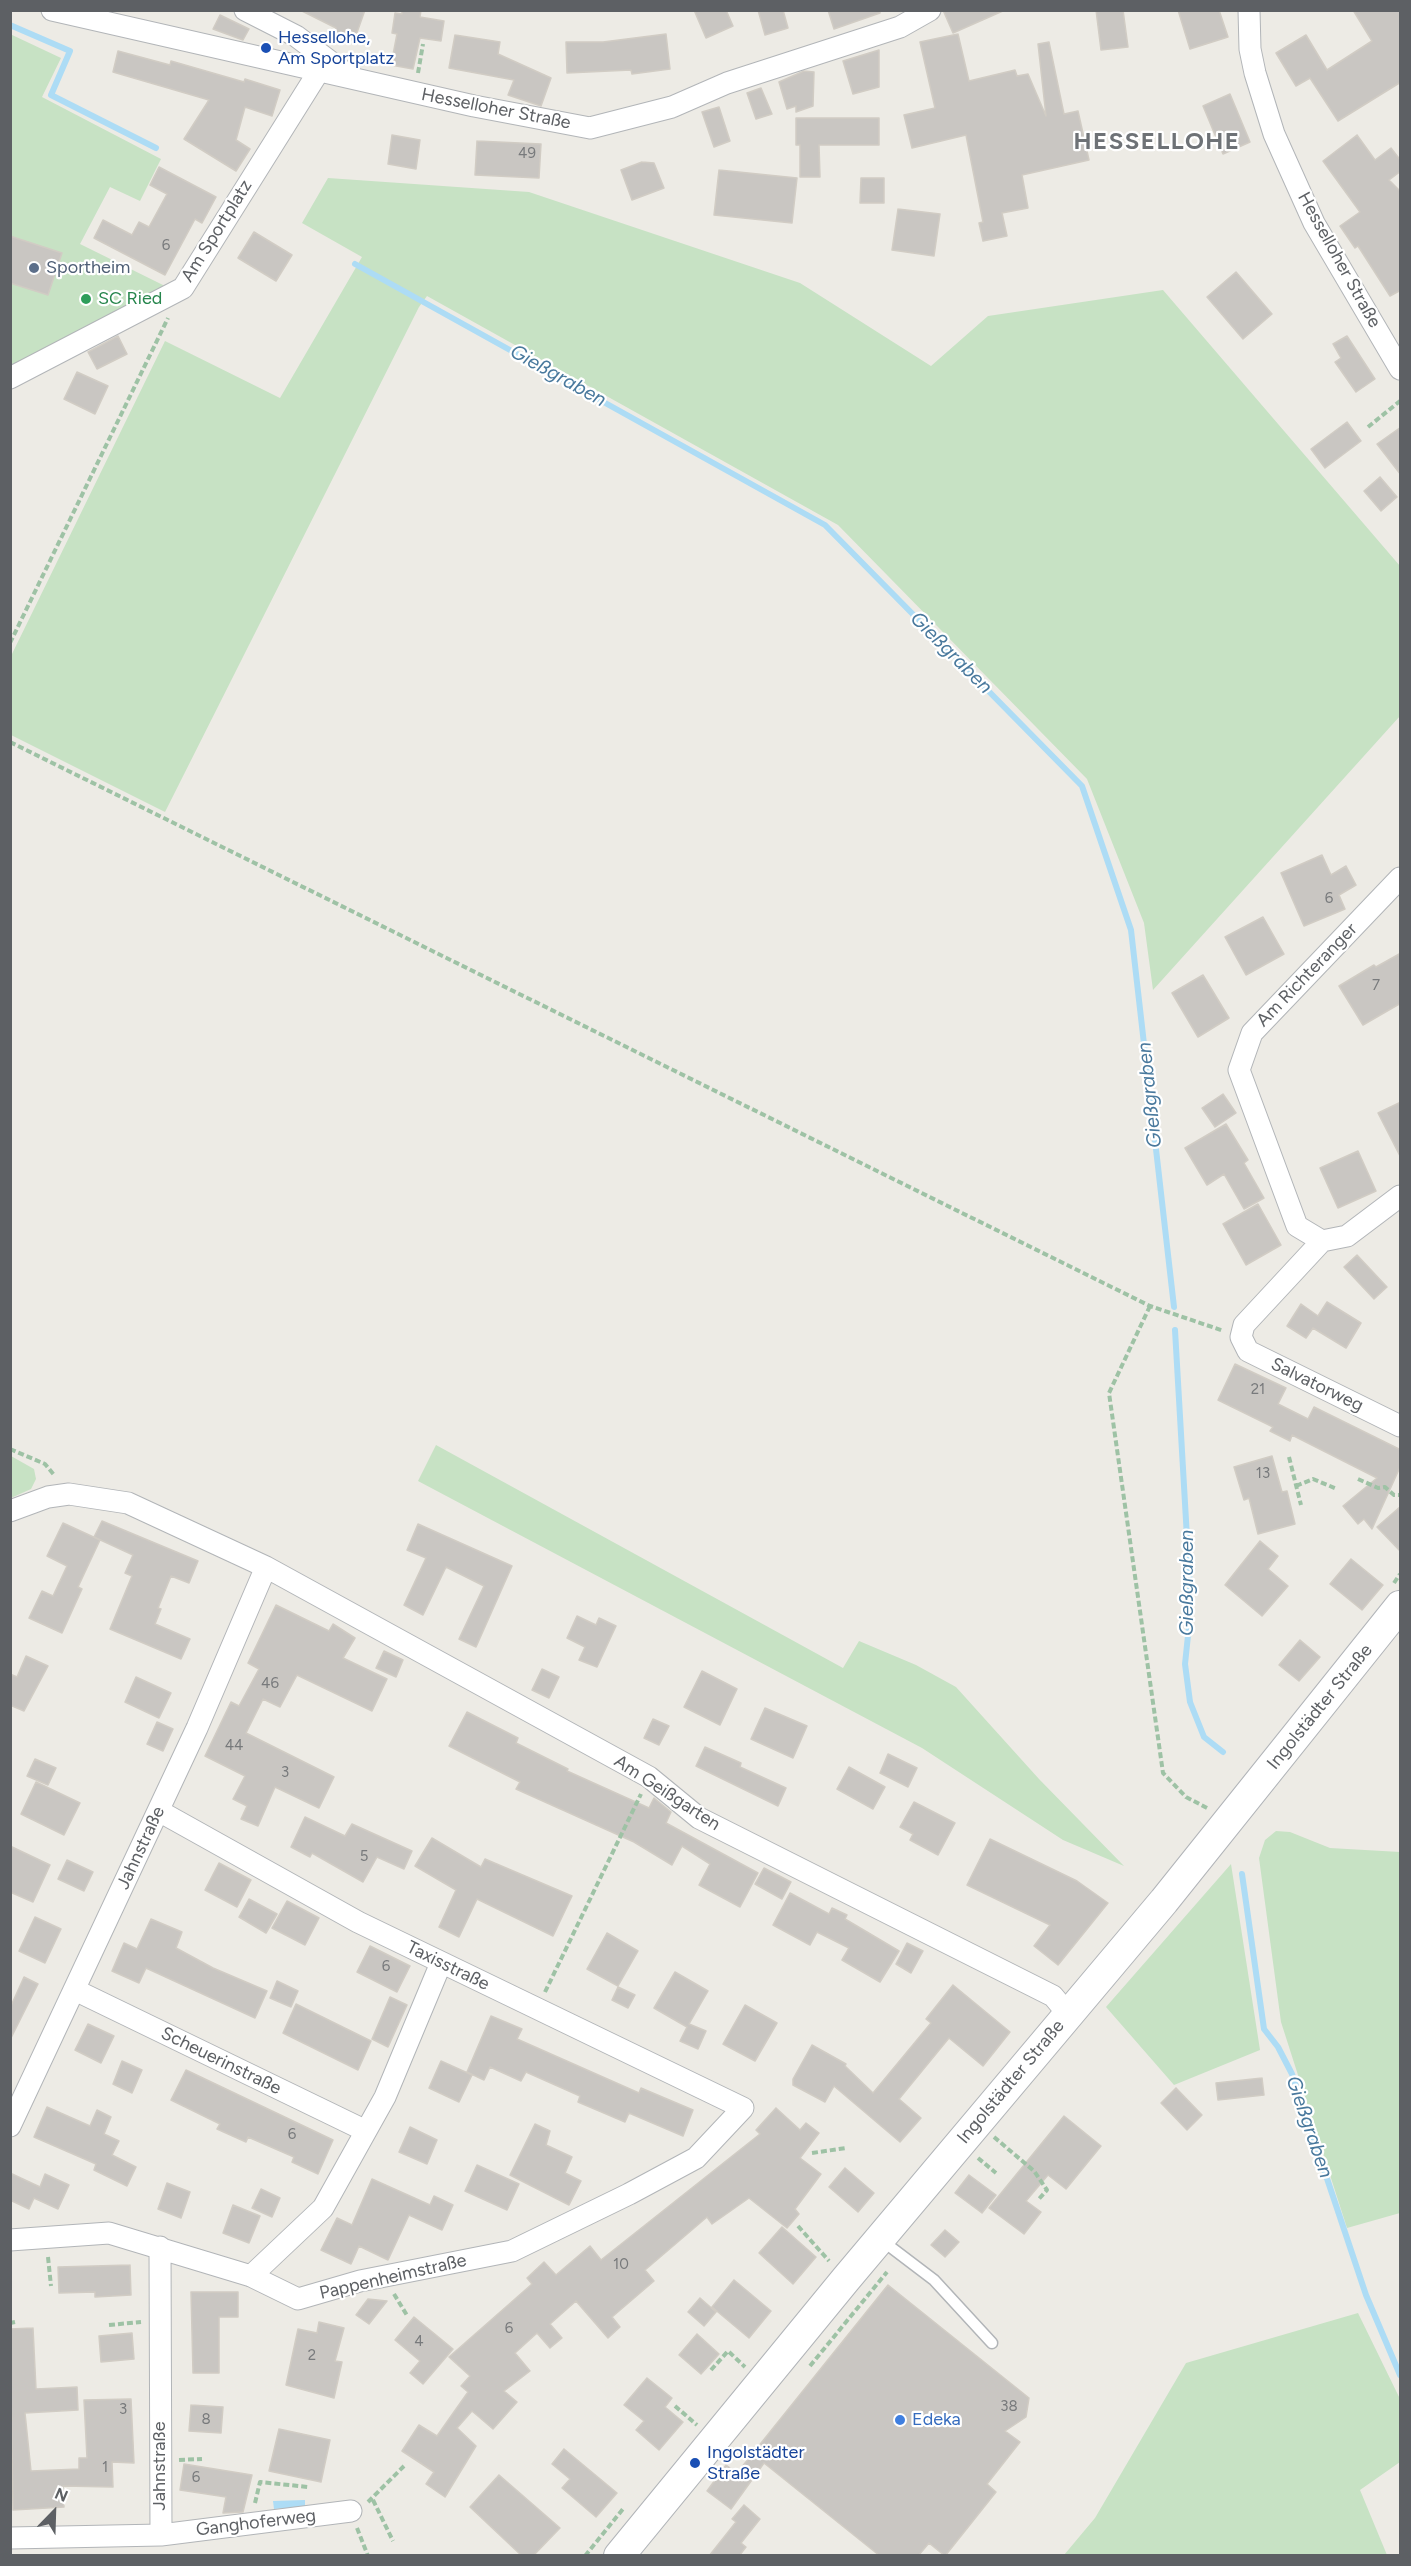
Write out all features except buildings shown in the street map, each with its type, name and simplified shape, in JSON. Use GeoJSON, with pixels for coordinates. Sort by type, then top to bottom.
{"type":"FeatureCollection","features":[{"type":"Feature","properties":{"kind":"main road","name":"Ingolstädter Straße"},"geometry":{"type":"LineString","coordinates":[[619,2556],[846,2279],[1164,1901],[1401,1606]]}},
{"type":"Feature","properties":{"kind":"street","name":"Hesselloher Straße"},"geometry":{"type":"LineString","coordinates":[[52,10],[415,93],[590,128],[672,107],[728,83],[900,27],[930,10]]}},
{"type":"Feature","properties":{"kind":"street"},"geometry":{"type":"LineString","coordinates":[[245,10],[296,36],[351,77]]}},
{"type":"Feature","properties":{"kind":"street","name":"Hesselloher Straße"},"geometry":{"type":"LineString","coordinates":[[1249,10],[1253,65],[1274,134],[1314,223],[1401,369]]}},
{"type":"Feature","properties":{"kind":"street","name":"Am Sportplatz"},"geometry":{"type":"LineString","coordinates":[[10,378],[183,288],[319,71]]}},
{"type":"Feature","properties":{"kind":"street","name":"Am Richteranger"},"geometry":{"type":"LineString","coordinates":[[1322,1241],[1297,1226],[1239,1070],[1252,1033],[1401,878]]}},
{"type":"Feature","properties":{"kind":"street"},"geometry":{"type":"LineString","coordinates":[[1241,1337],[1244,1325],[1322,1241],[1347,1236],[1401,1196]]}},
{"type":"Feature","properties":{"kind":"street","name":"Salvatorweg"},"geometry":{"type":"LineString","coordinates":[[1241,1337],[1248,1351],[1401,1426]]}},
{"type":"Feature","properties":{"kind":"street"},"geometry":{"type":"LineString","coordinates":[[10,1511],[48,1497],[69,1494]]}},
{"type":"Feature","properties":{"kind":"street","name":"Am Geißgarten"},"geometry":{"type":"LineString","coordinates":[[69,1494],[128,1503],[266,1567],[649,1777],[699,1818],[1053,1996],[1068,2014]]}},
{"type":"Feature","properties":{"kind":"street","name":"Jahnstraße"},"geometry":{"type":"LineString","coordinates":[[10,2126],[159,1811],[266,1567]]}},
{"type":"Feature","properties":{"kind":"street","name":"Taxisstraße"},"geometry":{"type":"LineString","coordinates":[[159,1811],[358,1922],[743,2108]]}},
{"type":"Feature","properties":{"kind":"street"},"geometry":{"type":"LineString","coordinates":[[251,2276],[323,2208],[385,2097],[441,1963]]}},
{"type":"Feature","properties":{"kind":"street","name":"Scheuerinstraße"},"geometry":{"type":"LineString","coordinates":[[75,1990],[366,2131]]}},
{"type":"Feature","properties":{"kind":"street","name":"Pappenheimstraße"},"geometry":{"type":"LineString","coordinates":[[10,2240],[109,2233],[251,2276],[298,2299],[384,2277],[512,2251],[629,2194],[696,2158],[743,2108]]}},
{"type":"Feature","properties":{"kind":"street","name":"Jahnstraße"},"geometry":{"type":"LineString","coordinates":[[10,2538],[161,2535],[160,2247]]}},
{"type":"Feature","properties":{"kind":"street","name":"Ganghoferweg"},"geometry":{"type":"LineString","coordinates":[[161,2535],[351,2511]]}},
{"type":"Feature","properties":{"kind":"lane"},"geometry":{"type":"LineString","coordinates":[[880,2239],[934,2280],[992,2343]]}},
{"type":"Feature","properties":{"kind":"path"},"geometry":{"type":"LineString","coordinates":[[415,93],[423,44]]}},
{"type":"Feature","properties":{"kind":"path"},"geometry":{"type":"LineString","coordinates":[[10,643],[183,288]]}},
{"type":"Feature","properties":{"kind":"path"},"geometry":{"type":"LineString","coordinates":[[1368,427],[1401,401]]}},
{"type":"Feature","properties":{"kind":"path"},"geometry":{"type":"LineString","coordinates":[[10,742],[1150,1306],[1241,1337]]}},
{"type":"Feature","properties":{"kind":"path"},"geometry":{"type":"LineString","coordinates":[[1150,1306],[1109,1393],[1163,1773],[1186,1797],[1207,1809]]}},
{"type":"Feature","properties":{"kind":"path"},"geometry":{"type":"LineString","coordinates":[[10,1449],[45,1464],[69,1494]]}},
{"type":"Feature","properties":{"kind":"path"},"geometry":{"type":"LineString","coordinates":[[1289,1457],[1301,1505]]}},
{"type":"Feature","properties":{"kind":"path"},"geometry":{"type":"LineString","coordinates":[[1296,1486],[1313,1479],[1337,1489]]}},
{"type":"Feature","properties":{"kind":"path"},"geometry":{"type":"LineString","coordinates":[[1358,1479],[1378,1488],[1385,1487],[1394,1495],[1401,1495]]}},
{"type":"Feature","properties":{"kind":"path"},"geometry":{"type":"LineString","coordinates":[[537,2008],[649,1777]]}},
{"type":"Feature","properties":{"kind":"path"},"geometry":{"type":"LineString","coordinates":[[978,2122],[1034,2171],[1047,2190],[1038,2200]]}},
{"type":"Feature","properties":{"kind":"path"},"geometry":{"type":"LineString","coordinates":[[812,2153],[846,2148]]}},
{"type":"Feature","properties":{"kind":"path"},"geometry":{"type":"LineString","coordinates":[[798,2226],[846,2279]]}},
{"type":"Feature","properties":{"kind":"path"},"geometry":{"type":"LineString","coordinates":[[47,2238],[51,2286]]}},
{"type":"Feature","properties":{"kind":"path"},"geometry":{"type":"LineString","coordinates":[[384,2277],[408,2317]]}},
{"type":"Feature","properties":{"kind":"path"},"geometry":{"type":"LineString","coordinates":[[109,2325],[160,2321]]}},
{"type":"Feature","properties":{"kind":"path"},"geometry":{"type":"LineString","coordinates":[[711,2370],[728,2351],[762,2381]]}},
{"type":"Feature","properties":{"kind":"path"},"geometry":{"type":"LineString","coordinates":[[368,2556],[351,2511],[373,2500],[404,2466]]}},
{"type":"Feature","properties":{"kind":"path"},"geometry":{"type":"LineString","coordinates":[[260,2482],[308,2487]]}},
{"type":"Feature","properties":{"kind":"path"},"geometry":{"type":"LineString","coordinates":[[373,2500],[393,2541]]}},
{"type":"Feature","properties":{"kind":"green space"},"geometry":{"type":"Polygon","coordinates":[[[10,34],[61,58],[42,97],[161,159],[140,201],[110,187],[80,244],[163,285],[159,312],[11,387],[10,34]]]}},
{"type":"Feature","properties":{"kind":"green space"},"geometry":{"type":"Polygon","coordinates":[[[328,178],[529,192],[800,283],[931,366],[988,316],[1163,290],[1400,566],[1400,716],[1153,990],[1144,923],[1087,779],[838,525],[427,296],[419,307],[165,812],[11,735],[11,656],[165,341],[280,398],[362,257],[302,223],[328,178]]]}},
{"type":"Feature","properties":{"kind":"green space"},"geometry":{"type":"Polygon","coordinates":[[[436,1445],[843,1668],[859,1641],[916,1665],[956,1687],[1039,1779],[1124,1866],[1063,1840],[922,1748],[418,1481],[436,1445]]]}},
{"type":"Feature","properties":{"kind":"green space"},"geometry":{"type":"Polygon","coordinates":[[[11,1456],[34,1469],[36,1479],[31,1489],[11,1498],[11,1456]]]}},
{"type":"Feature","properties":{"kind":"green space"},"geometry":{"type":"Polygon","coordinates":[[[1276,1831],[1290,1832],[1330,1848],[1400,1852],[1400,2213],[1347,2228],[1281,2022],[1259,1858],[1265,1840],[1276,1831]]]}},
{"type":"Feature","properties":{"kind":"green space"},"geometry":{"type":"Polygon","coordinates":[[[1231,1864],[1260,2050],[1174,2085],[1106,2007],[1231,1864]]]}},
{"type":"Feature","properties":{"kind":"green space"},"geometry":{"type":"Polygon","coordinates":[[[1358,2313],[1400,2399],[1400,2462],[1360,2490],[1387,2555],[1064,2555],[1095,2518],[1186,2363],[1358,2313]]]}},
{"type":"Feature","properties":{"kind":"water"},"geometry":{"type":"Polygon","coordinates":[[[305,2500],[305,2507],[274,2509],[273,2501],[305,2500]]]}},
{"type":"Feature","properties":{"kind":"waterway","name":"Gießgraben"},"geometry":{"type":"LineString","coordinates":[[10,25],[70,51],[51,95],[156,148]]}},
{"type":"Feature","properties":{"kind":"waterway","name":"Gießgraben"},"geometry":{"type":"LineString","coordinates":[[355,264],[825,525],[1082,786],[1131,930],[1174,1307]]}},
{"type":"Feature","properties":{"kind":"waterway","name":"Gießgraben"},"geometry":{"type":"LineString","coordinates":[[1175,1330],[1191,1607],[1185,1664],[1190,1702],[1204,1737],[1223,1752]]}},
{"type":"Feature","properties":{"kind":"waterway","name":"Gießgraben"},"geometry":{"type":"LineString","coordinates":[[1242,1874],[1264,2029],[1278,2047],[1292,2074],[1366,2295],[1400,2375]]}},
{"type":"Feature","properties":{"kind":"place","name":"Hessellohe, Am Sportplatz"},"geometry":{"type":"Point","coordinates":[266,48]}},
{"type":"Feature","properties":{"kind":"place","name":"Sportheim"},"geometry":{"type":"Point","coordinates":[34,268]}},
{"type":"Feature","properties":{"kind":"place","name":"SC Ried"},"geometry":{"type":"Point","coordinates":[86,299]}},
{"type":"Feature","properties":{"kind":"place","name":"Edeka"},"geometry":{"type":"Point","coordinates":[900,2420]}},
{"type":"Feature","properties":{"kind":"place","name":"Ingolstädter Straße"},"geometry":{"type":"Point","coordinates":[695,2463]}},
{"type":"Feature","properties":{"kind":"district","name":"HESSELLOHE"},"geometry":{"type":"Point","coordinates":[1157,142]}}]}
